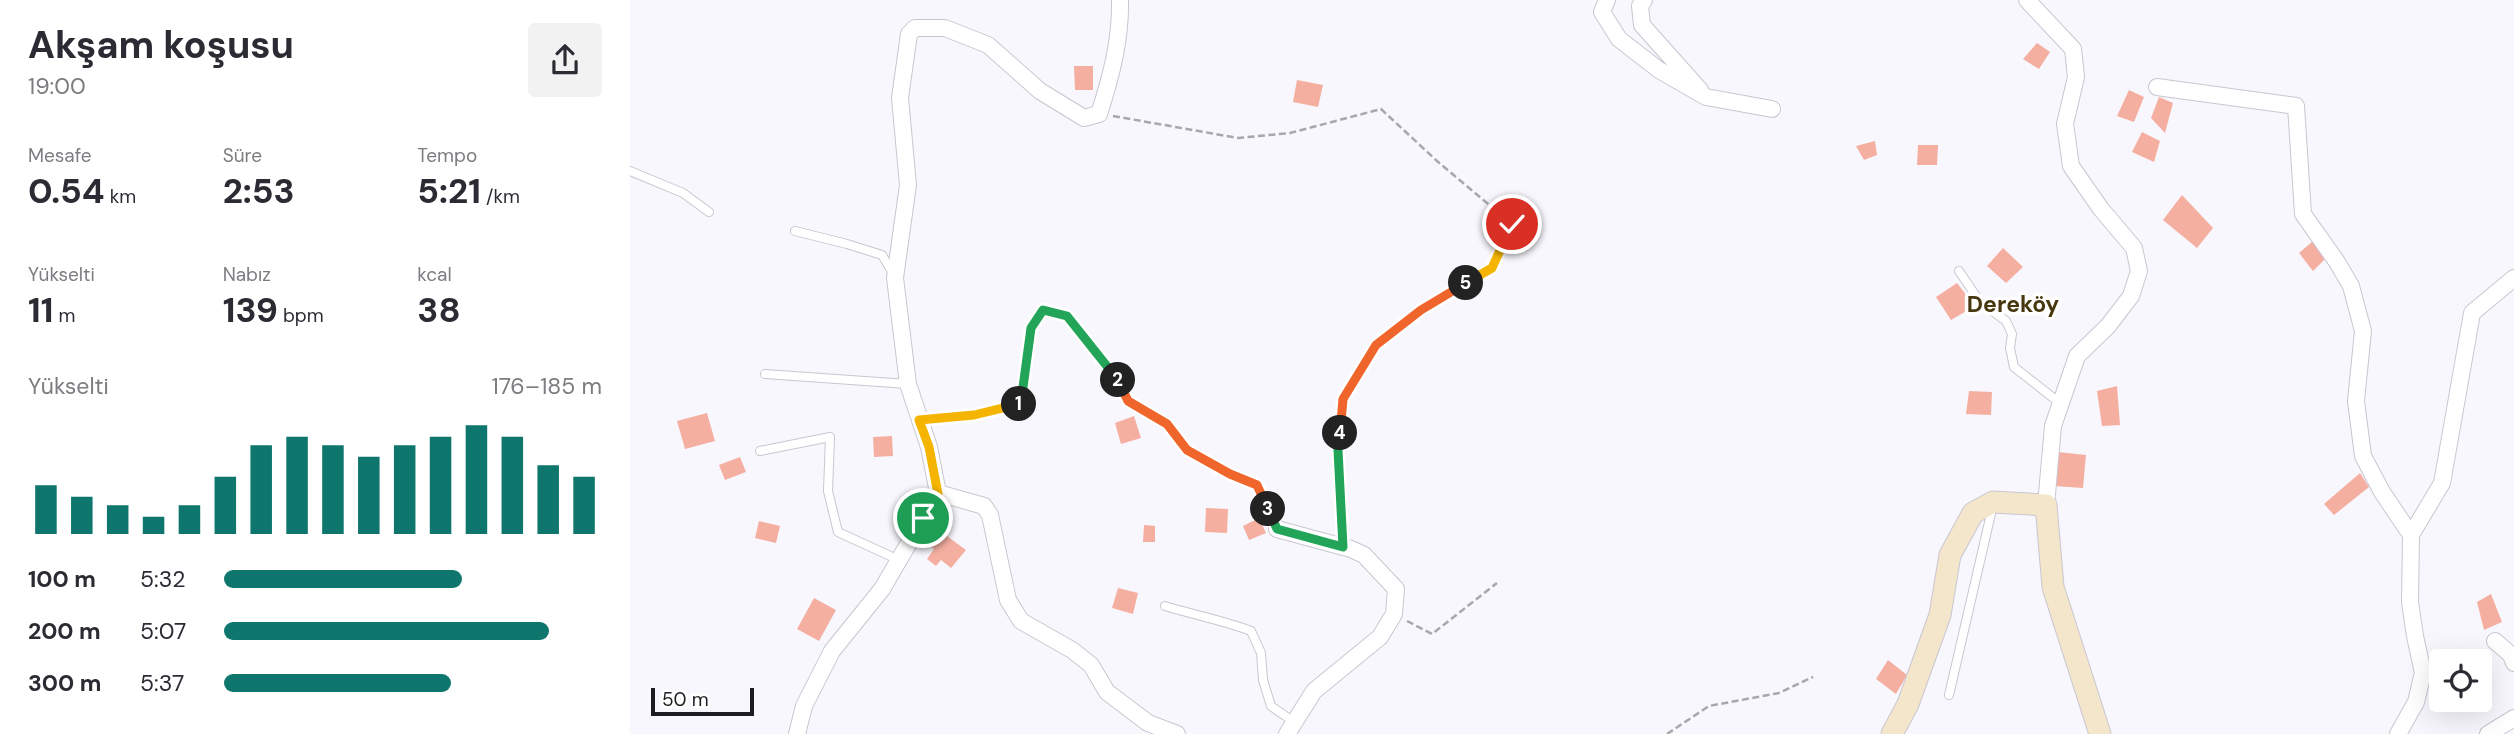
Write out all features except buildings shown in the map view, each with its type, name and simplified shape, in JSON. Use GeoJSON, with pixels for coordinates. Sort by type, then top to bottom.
{"type":"FeatureCollection","features":[{"type":"Feature","properties":{"kind":"street"},"geometry":{"type":"LineString","coordinates":[[796,734],[804,706],[832,651],[883,589],[938,494],[929,447],[908,384],[895,278],[908,186],[900,97],[909,34],[915,28],[945,28],[989,45],[1040,91],[1084,118],[1100,114],[1117,49],[1120,0]]}},
{"type":"Feature","properties":{"kind":"street"},"geometry":{"type":"LineString","coordinates":[[1607,0],[1602,12],[1619,39],[1659,71],[1706,97],[1772,109]]}},
{"type":"Feature","properties":{"kind":"street"},"geometry":{"type":"LineString","coordinates":[[1644,0],[1640,6],[1643,25],[1706,97]]}},
{"type":"Feature","properties":{"kind":"street"},"geometry":{"type":"LineString","coordinates":[[2027,0],[2073,49],[2076,77],[2064,124],[2071,166],[2101,209],[2134,248],[2139,271],[2131,296],[2108,326],[2077,356],[2053,426],[2046,505],[2053,587],[2100,734]]}},
{"type":"Feature","properties":{"kind":"street"},"geometry":{"type":"LineString","coordinates":[[2157,87],[2296,106],[2303,214],[2351,286],[2363,331],[2356,401],[2363,456],[2382,492],[2412,535]]}},
{"type":"Feature","properties":{"kind":"street"},"geometry":{"type":"LineString","coordinates":[[2398,734],[2416,702],[2423,673],[2410,602],[2412,535],[2442,483],[2472,313],[2514,278]]}},
{"type":"Feature","properties":{"kind":"street"},"geometry":{"type":"LineString","coordinates":[[938,494],[984,506],[990,515],[1008,600],[1021,621],[1091,665],[1107,692],[1149,723],[1177,734]]}},
{"type":"Feature","properties":{"kind":"street"},"geometry":{"type":"LineString","coordinates":[[1892,734],[1908,704],[1940,615],[1950,555],[1973,513],[1993,502],[2046,505]]}},
{"type":"Feature","properties":{"kind":"street"},"geometry":{"type":"LineString","coordinates":[[1277,529],[1364,555],[1396,589],[1394,614],[1380,637],[1314,691],[1291,728]]}},
{"type":"Feature","properties":{"kind":"street"},"geometry":{"type":"LineString","coordinates":[[2496,641],[2511,655],[2514,663]]}},
{"type":"Feature","properties":{"kind":"street"},"geometry":{"type":"LineString","coordinates":[[2488,734],[2514,718]]}},
{"type":"Feature","properties":{"kind":"lane"},"geometry":{"type":"LineString","coordinates":[[630,171],[683,193],[709,212]]}},
{"type":"Feature","properties":{"kind":"lane"},"geometry":{"type":"LineString","coordinates":[[795,230],[881,255],[895,278]]}},
{"type":"Feature","properties":{"kind":"lane"},"geometry":{"type":"LineString","coordinates":[[1959,271],[1980,302],[2006,321],[2012,334],[2010,348],[2014,367],[2061,404]]}},
{"type":"Feature","properties":{"kind":"lane"},"geometry":{"type":"LineString","coordinates":[[765,374],[908,384]]}},
{"type":"Feature","properties":{"kind":"lane"},"geometry":{"type":"LineString","coordinates":[[760,451],[830,437],[828,491],[838,532],[899,560]]}},
{"type":"Feature","properties":{"kind":"lane"},"geometry":{"type":"LineString","coordinates":[[1949,695],[1993,502]]}},
{"type":"Feature","properties":{"kind":"lane"},"geometry":{"type":"LineString","coordinates":[[1165,606],[1225,621],[1251,631],[1261,653],[1263,680],[1270,706],[1291,728]]}},
{"type":"Feature","properties":{"kind":"path"},"geometry":{"type":"LineString","coordinates":[[1100,114],[1238,138],[1290,133],[1381,109],[1437,161],[1512,224],[1492,268],[1421,310],[1376,345],[1343,399],[1338,450],[1343,547]]}},
{"type":"Feature","properties":{"kind":"path"},"geometry":{"type":"LineString","coordinates":[[919,420],[974,415],[1012,408],[1021,402],[1031,328],[1043,310],[1067,316],[1115,375],[1128,401],[1167,424],[1187,450],[1230,474],[1257,485],[1277,529]]}},
{"type":"Feature","properties":{"kind":"path"},"geometry":{"type":"LineString","coordinates":[[1394,614],[1432,634],[1466,604],[1497,583]]}},
{"type":"Feature","properties":{"kind":"path"},"geometry":{"type":"LineString","coordinates":[[1667,734],[1709,706],[1779,693],[1813,677]]}},
{"type":"Feature","properties":{"kind":"district","name":"Dereköy"},"geometry":{"type":"Point","coordinates":[2013,304]}},
{"type":"Feature","properties":{"kind":"route"},"geometry":{"type":"LineString","coordinates":[[923,518],[938,494],[929,447],[919,420],[974,415],[1012,408],[1021,402],[1031,328],[1043,310],[1067,316],[1115,375],[1128,401],[1167,424],[1187,450],[1230,474],[1257,485],[1277,529],[1343,547],[1338,450],[1343,399],[1376,345],[1421,310],[1492,268],[1512,224]]}}]}
